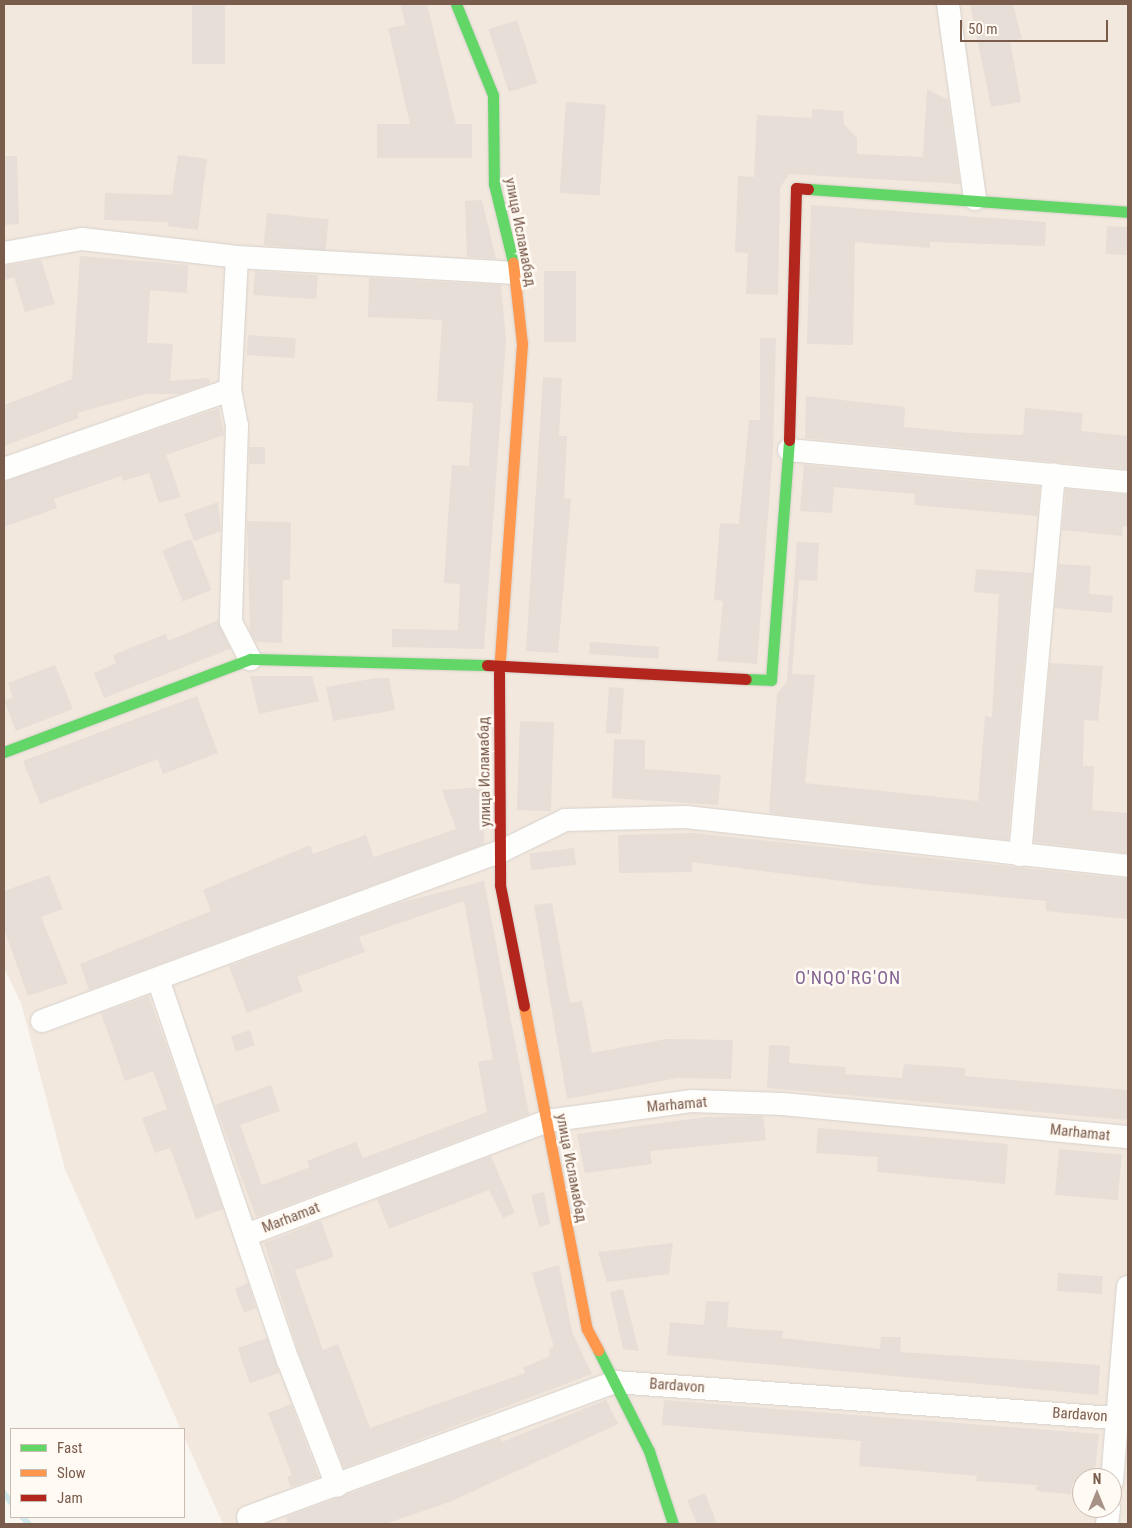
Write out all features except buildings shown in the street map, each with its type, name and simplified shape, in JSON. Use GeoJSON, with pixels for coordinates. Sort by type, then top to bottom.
{"type":"FeatureCollection","features":[{"type":"Feature","properties":{"kind":"street","name":"улица Исламабад"},"geometry":{"type":"LineString","coordinates":[[456,4],[493,95],[494,184],[516,274],[522,344],[498,665],[502,851],[500,885],[588,1329],[649,1451],[673,1524]]}},
{"type":"Feature","properties":{"kind":"street"},"geometry":{"type":"LineString","coordinates":[[948,4],[975,200]]}},
{"type":"Feature","properties":{"kind":"street"},"geometry":{"type":"LineString","coordinates":[[4,752],[250,659],[498,665],[771,680],[789,450],[796,188],[1128,212]]}},
{"type":"Feature","properties":{"kind":"street"},"geometry":{"type":"LineString","coordinates":[[4,253],[82,239],[237,257],[516,274]]}},
{"type":"Feature","properties":{"kind":"street"},"geometry":{"type":"LineString","coordinates":[[237,257],[230,390],[236,426],[231,622],[250,659]]}},
{"type":"Feature","properties":{"kind":"street"},"geometry":{"type":"LineString","coordinates":[[4,469],[230,390]]}},
{"type":"Feature","properties":{"kind":"street"},"geometry":{"type":"LineString","coordinates":[[789,450],[1128,482]]}},
{"type":"Feature","properties":{"kind":"street"},"geometry":{"type":"LineString","coordinates":[[1020,855],[1054,475]]}},
{"type":"Feature","properties":{"kind":"street"},"geometry":{"type":"LineString","coordinates":[[42,1021],[502,851],[565,820],[686,817],[1128,866]]}},
{"type":"Feature","properties":{"kind":"street"},"geometry":{"type":"LineString","coordinates":[[158,979],[246,1234],[337,1486]]}},
{"type":"Feature","properties":{"kind":"street","name":"Marhamat"},"geometry":{"type":"LineString","coordinates":[[246,1234],[547,1122],[691,1100],[783,1104],[1128,1138]]}},
{"type":"Feature","properties":{"kind":"street"},"geometry":{"type":"LineString","coordinates":[[1115,1468],[1124,1419],[1128,1288]]}},
{"type":"Feature","properties":{"kind":"street","name":"Bardavon"},"geometry":{"type":"LineString","coordinates":[[248,1517],[337,1486],[615,1382],[1124,1419]]}},
{"type":"Feature","properties":{"kind":"shaded area","name":"O'NQO'RG'ON"},"geometry":{"type":"Polygon","coordinates":[[[4,4],[1128,4],[1128,1524],[223,1524],[185,1439],[185,1428],[180,1428],[65,1169],[21,1003],[4,968],[4,4]]]}},
{"type":"Feature","properties":{"kind":"waterway"},"geometry":{"type":"LineString","coordinates":[[4,1493],[10,1501]]}},
{"type":"Feature","properties":{"kind":"waterway"},"geometry":{"type":"LineString","coordinates":[[24,1518],[29,1524]]}},
{"type":"Feature","properties":{"kind":"traffic: fast"},"geometry":{"type":"LineString","coordinates":[[456,4],[493,95],[494,184],[513,262]]}},
{"type":"Feature","properties":{"kind":"traffic: fast"},"geometry":{"type":"LineString","coordinates":[[808,189],[1128,212]]}},
{"type":"Feature","properties":{"kind":"traffic: fast"},"geometry":{"type":"LineString","coordinates":[[746,679],[771,680],[789,440]]}},
{"type":"Feature","properties":{"kind":"traffic: fast"},"geometry":{"type":"LineString","coordinates":[[4,752],[250,659],[487,665]]}},
{"type":"Feature","properties":{"kind":"traffic: fast"},"geometry":{"type":"LineString","coordinates":[[598,1350],[649,1451],[673,1524]]}},
{"type":"Feature","properties":{"kind":"traffic: slow"},"geometry":{"type":"LineString","coordinates":[[499,673],[522,344],[513,262]]}},
{"type":"Feature","properties":{"kind":"traffic: slow"},"geometry":{"type":"LineString","coordinates":[[524,1006],[587,1329],[598,1350]]}},
{"type":"Feature","properties":{"kind":"traffic: jam"},"geometry":{"type":"LineString","coordinates":[[789,440],[796,188],[808,189]]}},
{"type":"Feature","properties":{"kind":"traffic: jam"},"geometry":{"type":"LineString","coordinates":[[487,665],[746,679]]}},
{"type":"Feature","properties":{"kind":"traffic: jam"},"geometry":{"type":"LineString","coordinates":[[499,673],[500,885],[524,1006]]}},
{"type":"Feature","properties":{"kind":"district","name":"O'NQO'RG'ON"},"geometry":{"type":"Point","coordinates":[848,978]}}]}
